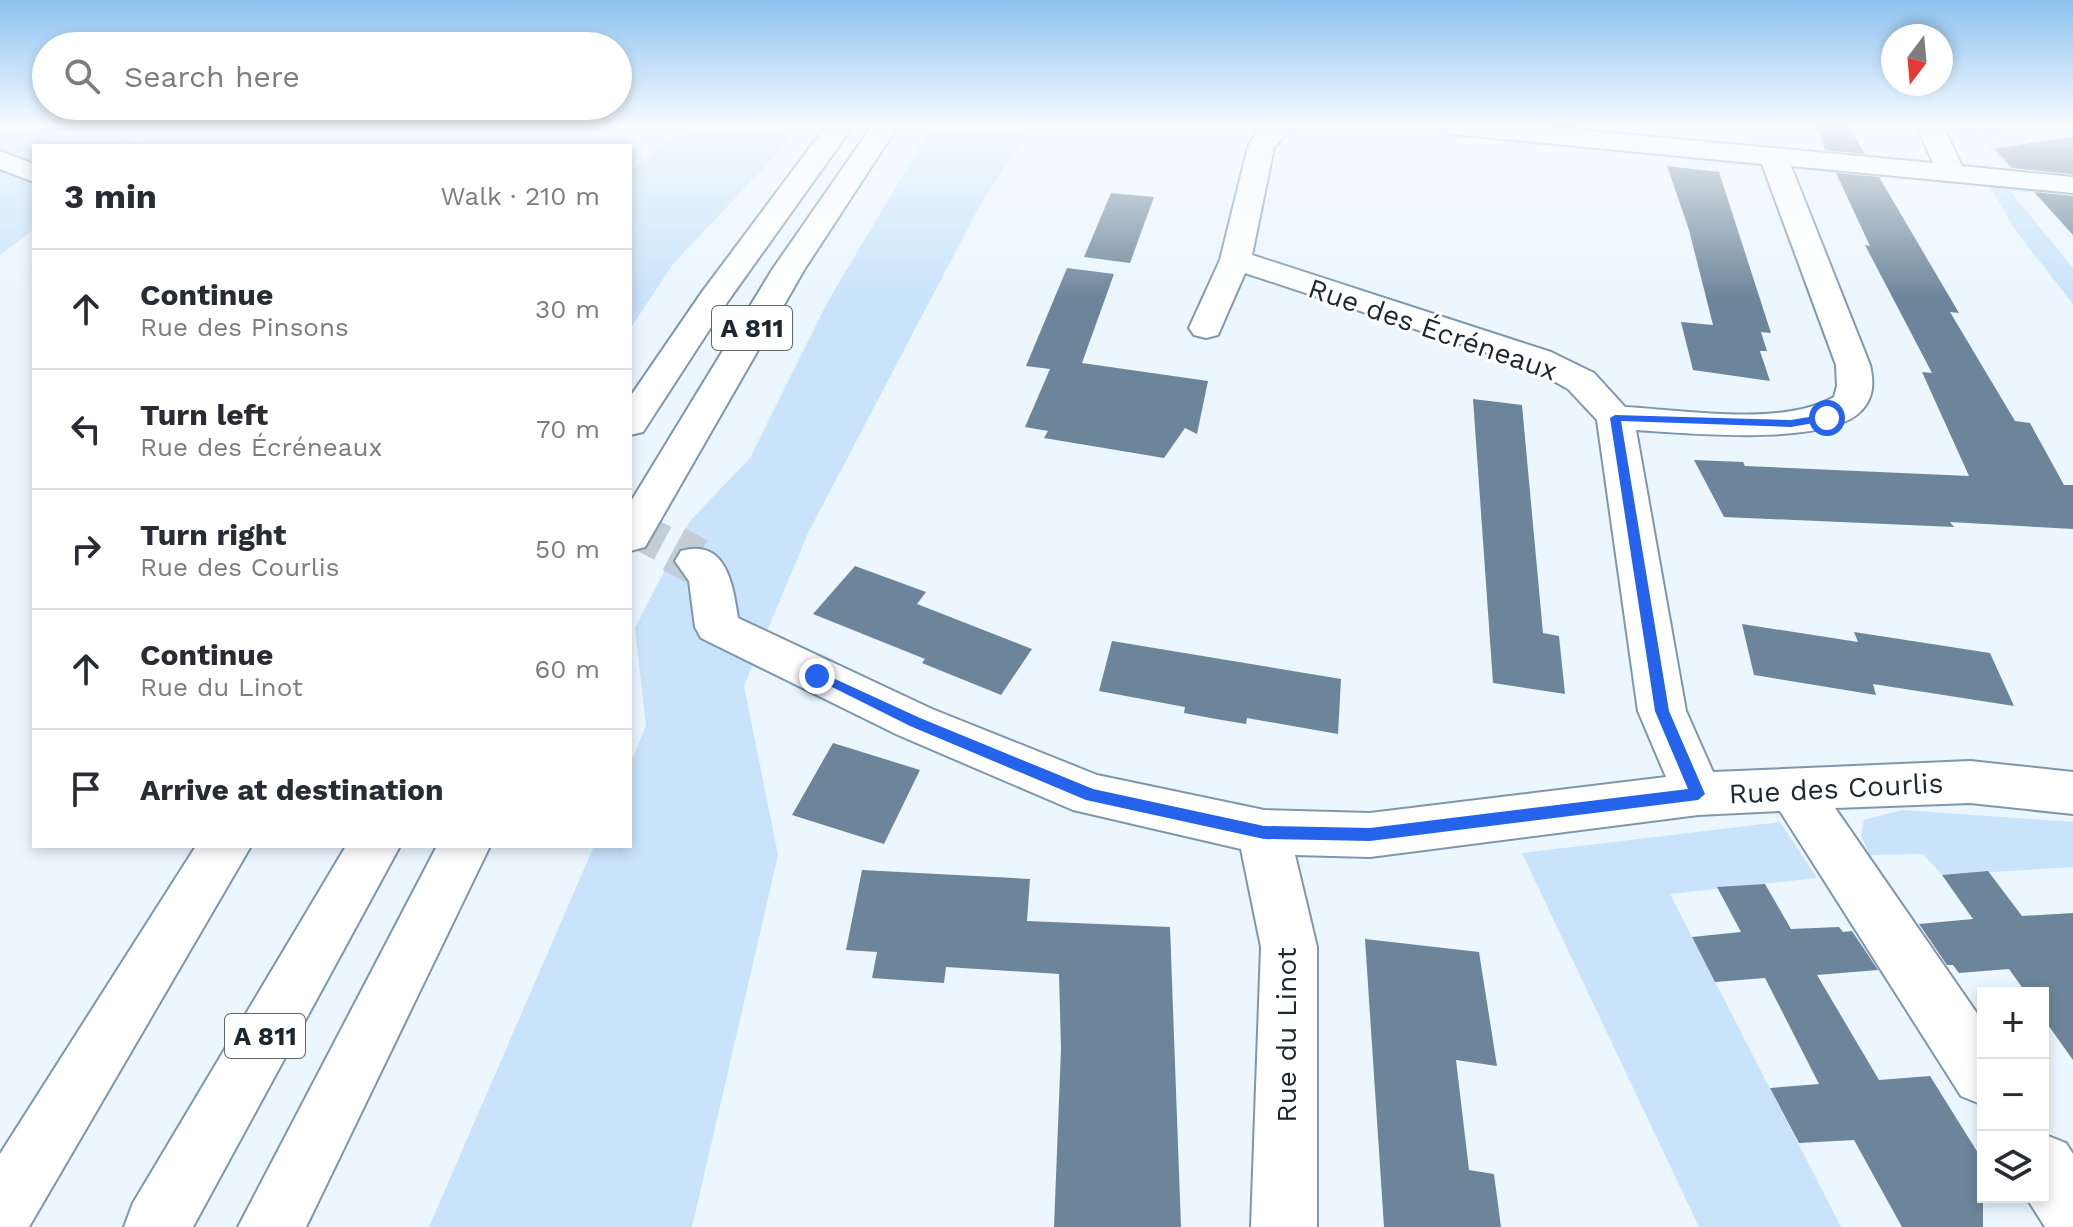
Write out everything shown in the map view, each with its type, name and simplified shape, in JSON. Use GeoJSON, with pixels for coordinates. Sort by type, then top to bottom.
{"type":"FeatureCollection","features":[{"type":"Feature","properties":{"kind":"main road","name":"A 811"},"geometry":{"type":"LineString","coordinates":[[632,421],[713,299],[798,183]]}},
{"type":"Feature","properties":{"kind":"main road","name":"A 811"},"geometry":{"type":"LineString","coordinates":[[632,534],[756,321],[847,183]]}},
{"type":"Feature","properties":{"kind":"main road"},"geometry":{"type":"LineString","coordinates":[[1206,328],[1235,260],[1253,183]]}},
{"type":"Feature","properties":{"kind":"main road"},"geometry":{"type":"LineString","coordinates":[[1698,794],[1662,711],[1615,418],[1791,424],[1827,418],[1846,406],[1857,386],[1853,365],[1783,183]]}},
{"type":"Feature","properties":{"kind":"main road","name":"Rue des Écréneaux"},"geometry":{"type":"LineString","coordinates":[[1235,260],[1539,359],[1581,381],[1615,418]]}},
{"type":"Feature","properties":{"kind":"main road"},"geometry":{"type":"LineString","coordinates":[[696,561],[710,577],[717,627],[817,676],[915,722],[1091,795],[1264,832]]}},
{"type":"Feature","properties":{"kind":"main road","name":"Rue des Courlis"},"geometry":{"type":"LineString","coordinates":[[1264,832],[1370,835],[1698,794],[1794,789],[1970,782],[2073,793]]}},
{"type":"Feature","properties":{"kind":"main road"},"geometry":{"type":"LineString","coordinates":[[1794,789],[1977,1066]]}},
{"type":"Feature","properties":{"kind":"main road","name":"Rue du Linot"},"geometry":{"type":"LineString","coordinates":[[1264,832],[1289,947],[1284,1227]]}},
{"type":"Feature","properties":{"kind":"main road"},"geometry":{"type":"LineString","coordinates":[[0,1214],[224,848]]}},
{"type":"Feature","properties":{"kind":"main road","name":"A 811"},"geometry":{"type":"LineString","coordinates":[[157,1227],[373,848]]}},
{"type":"Feature","properties":{"kind":"main road"},"geometry":{"type":"LineString","coordinates":[[271,1227],[463,848]]}},
{"type":"Feature","properties":{"kind":"main road"},"geometry":{"type":"LineString","coordinates":[[2049,1175],[2073,1211]]}},
{"type":"Feature","properties":{"kind":"shaded area"},"geometry":{"type":"Polygon","coordinates":[[[0,183],[32,183],[32,231],[0,255],[0,183]]]}},
{"type":"Feature","properties":{"kind":"shaded area"},"geometry":{"type":"Polygon","coordinates":[[[632,183],[749,183],[673,264],[632,326],[632,183]]]}},
{"type":"Feature","properties":{"kind":"shaded area"},"geometry":{"type":"Polygon","coordinates":[[[898,183],[994,183],[808,533],[744,686],[778,855],[692,1227],[429,1227],[593,848],[632,848],[632,759],[646,726],[635,628],[690,521],[750,458],[827,303],[898,183]]]}},
{"type":"Feature","properties":{"kind":"shaded area"},"geometry":{"type":"Polygon","coordinates":[[[1988,184],[2073,194],[2010,191],[2073,268],[2073,304],[2016,231],[1988,184]]]}},
{"type":"Feature","properties":{"kind":"shaded area"},"geometry":{"type":"Polygon","coordinates":[[[1902,810],[2073,822],[2073,867],[1942,875],[1923,854],[1870,855],[1861,836],[1864,820],[1902,810]]]}},
{"type":"Feature","properties":{"kind":"shaded area"},"geometry":{"type":"Polygon","coordinates":[[[1780,822],[1817,878],[1670,894],[1841,1227],[1699,1227],[1522,853],[1780,822]]]}},
{"type":"Feature","properties":{"kind":"building"},"geometry":{"type":"Polygon","coordinates":[[[1673,183],[1723,183],[1771,333],[1761,332],[1767,351],[1760,351],[1770,381],[1693,370],[1681,322],[1713,325],[1689,230],[1673,183]]]}},
{"type":"Feature","properties":{"kind":"building"},"geometry":{"type":"Polygon","coordinates":[[[1841,183],[1883,183],[1959,313],[1950,312],[2015,421],[2030,423],[2064,485],[2073,485],[2073,529],[1950,522],[1954,527],[1724,517],[1694,460],[1743,462],[1745,466],[1969,476],[1922,372],[1932,373],[1865,245],[1870,246],[1841,183]]]}},
{"type":"Feature","properties":{"kind":"building"},"geometry":{"type":"Polygon","coordinates":[[[2034,192],[2073,196],[2073,235],[2034,192]]]}},
{"type":"Feature","properties":{"kind":"building"},"geometry":{"type":"Polygon","coordinates":[[[1111,193],[1154,197],[1130,263],[1084,257],[1111,193]]]}},
{"type":"Feature","properties":{"kind":"building"},"geometry":{"type":"Polygon","coordinates":[[[1067,268],[1114,274],[1082,363],[1208,381],[1197,434],[1185,428],[1164,458],[1044,438],[1048,431],[1025,427],[1050,369],[1026,366],[1067,268]]]}},
{"type":"Feature","properties":{"kind":"building"},"geometry":{"type":"Polygon","coordinates":[[[1473,399],[1522,405],[1543,633],[1559,636],[1565,694],[1493,683],[1473,399]]]}},
{"type":"Feature","properties":{"kind":"building"},"geometry":{"type":"Polygon","coordinates":[[[855,566],[926,592],[917,604],[1032,649],[1001,695],[922,663],[925,659],[813,614],[855,566]]]}},
{"type":"Feature","properties":{"kind":"building"},"geometry":{"type":"Polygon","coordinates":[[[1742,624],[1858,642],[1854,632],[1990,653],[2014,706],[1873,684],[1876,695],[1754,675],[1742,624]]]}},
{"type":"Feature","properties":{"kind":"building"},"geometry":{"type":"Polygon","coordinates":[[[1112,641],[1341,679],[1338,734],[1247,718],[1246,724],[1216,719],[1184,713],[1185,707],[1099,691],[1112,641]]]}},
{"type":"Feature","properties":{"kind":"building"},"geometry":{"type":"Polygon","coordinates":[[[833,743],[920,770],[884,844],[792,815],[833,743]]]}},
{"type":"Feature","properties":{"kind":"building"},"geometry":{"type":"Polygon","coordinates":[[[862,870],[1030,879],[1027,921],[1170,927],[1181,1227],[1054,1227],[1061,1049],[1059,974],[946,967],[944,983],[872,978],[877,952],[846,950],[862,870]]]}},
{"type":"Feature","properties":{"kind":"building"},"geometry":{"type":"Polygon","coordinates":[[[1988,871],[2022,916],[2073,913],[2073,1060],[2049,1026],[2049,987],[2022,987],[2009,969],[1959,973],[1953,965],[1947,965],[1919,924],[1973,919],[1942,875],[1988,871]]]}},
{"type":"Feature","properties":{"kind":"building"},"geometry":{"type":"Polygon","coordinates":[[[1765,884],[1791,929],[1839,927],[1843,932],[1852,931],[1878,970],[1817,975],[1879,1080],[1930,1076],[1977,1151],[1977,1203],[1983,1203],[1983,1227],[1902,1227],[1854,1140],[1799,1143],[1770,1088],[1819,1084],[1765,978],[1715,982],[1692,937],[1741,932],[1717,887],[1765,884]]]}},
{"type":"Feature","properties":{"kind":"building"},"geometry":{"type":"Polygon","coordinates":[[[1365,939],[1479,952],[1497,1066],[1456,1060],[1469,1170],[1494,1174],[1501,1227],[1384,1227],[1365,939]]]}},
{"type":"Feature","properties":{"kind":"tunnel"},"geometry":{"type":"LineString","coordinates":[[632,527],[677,551]]}},
{"type":"Feature","properties":{"kind":"tunnel"},"geometry":{"type":"LineString","coordinates":[[674,549],[696,561]]}},
{"type":"Feature","properties":{"kind":"route"},"geometry":{"type":"LineString","coordinates":[[817,676],[915,722],[1091,795],[1264,832],[1370,835],[1698,794],[1662,711],[1615,418],[1791,424],[1827,418]]}}]}
